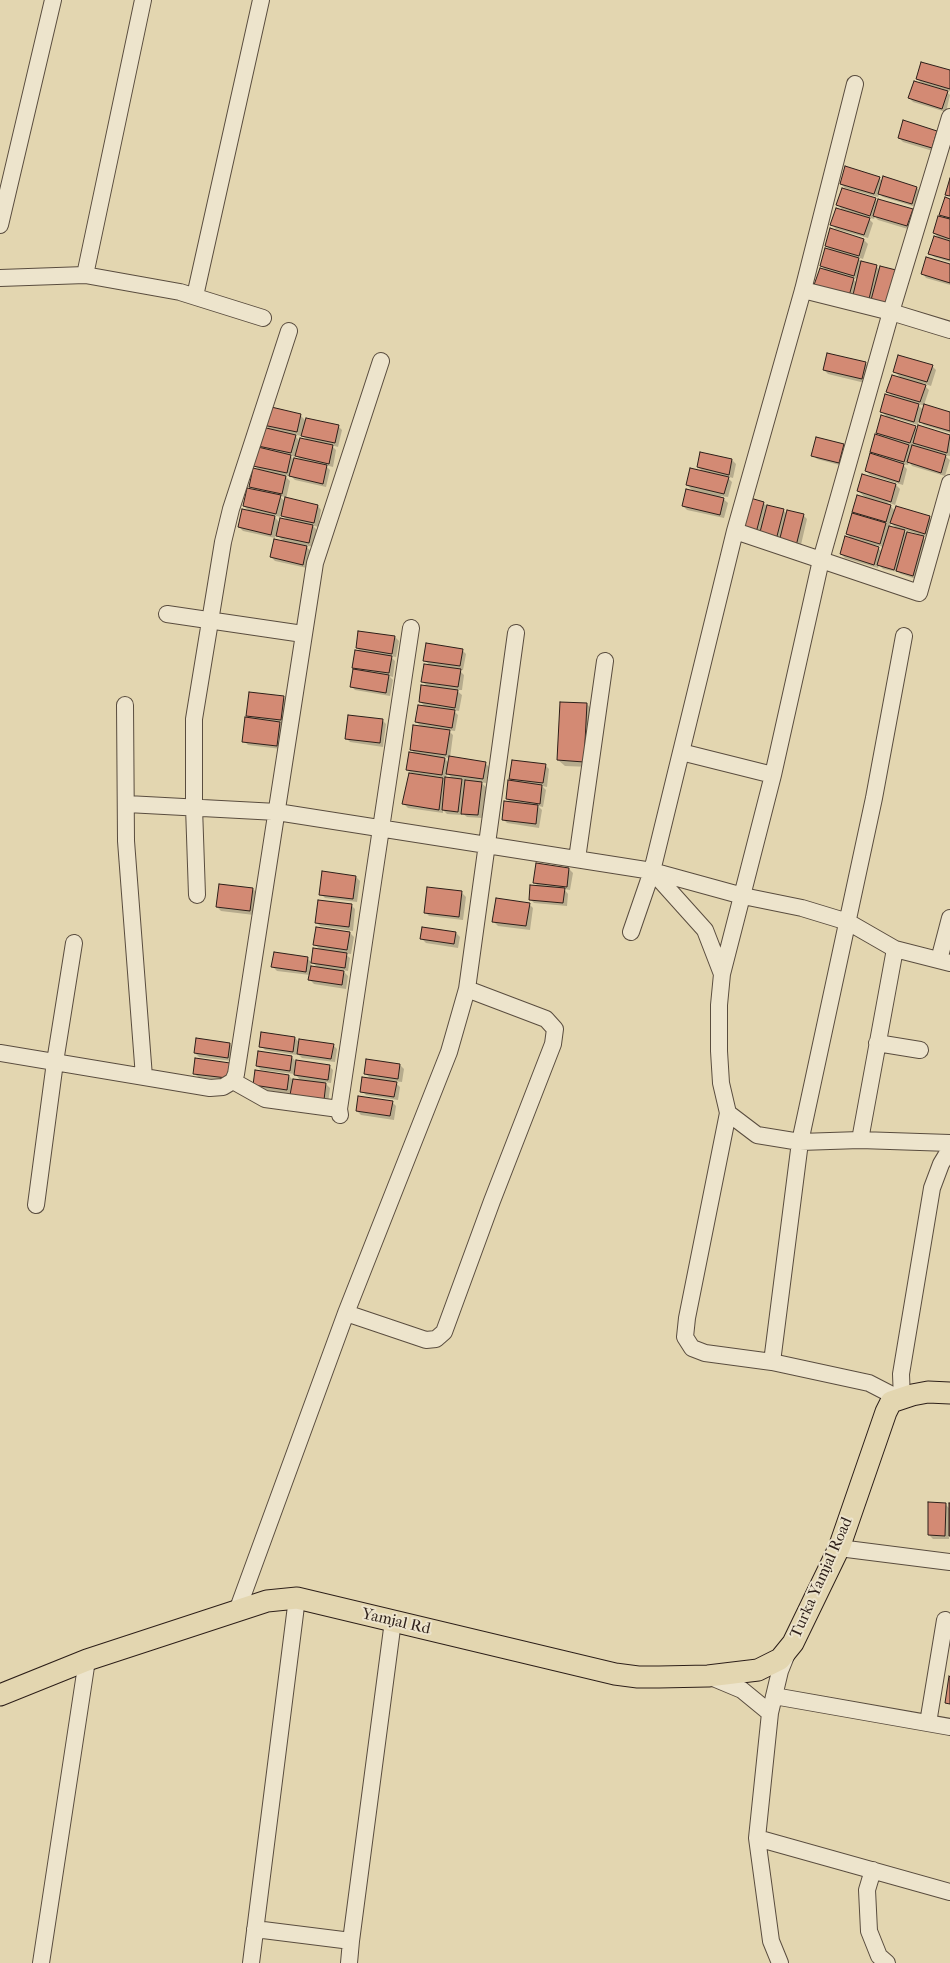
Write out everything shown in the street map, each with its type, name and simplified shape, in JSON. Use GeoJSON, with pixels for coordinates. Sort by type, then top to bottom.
{"type":"FeatureCollection","features":[{"type":"Feature","properties":{"kind":"main road"},"geometry":{"type":"LineString","coordinates":[[902,1400],[912,1395],[928,1392],[950,1393]]}},
{"type":"Feature","properties":{"kind":"main road","name":"Turka Yamjal Road"},"geometry":{"type":"LineString","coordinates":[[793,1642],[839,1548],[886,1412],[891,1402],[902,1400]]}},
{"type":"Feature","properties":{"kind":"main road","name":"Yamjal Rd"},"geometry":{"type":"LineString","coordinates":[[0,1694],[88,1660],[267,1602],[297,1598],[638,1678],[708,1676],[758,1670],[780,1659],[793,1642]]}},
{"type":"Feature","properties":{"kind":"street"},"geometry":{"type":"LineString","coordinates":[[0,225],[53,0]]}},
{"type":"Feature","properties":{"kind":"street"},"geometry":{"type":"LineString","coordinates":[[85,275],[143,0]]}},
{"type":"Feature","properties":{"kind":"street"},"geometry":{"type":"LineString","coordinates":[[195,296],[261,0]]}},
{"type":"Feature","properties":{"kind":"street"},"geometry":{"type":"LineString","coordinates":[[631,932],[652,871],[735,531],[803,290],[855,84]]}},
{"type":"Feature","properties":{"kind":"street"},"geometry":{"type":"LineString","coordinates":[[950,117],[891,312],[821,560],[773,776],[722,974],[719,1005],[719,1051],[721,1083],[728,1113],[687,1318],[685,1337],[692,1348],[705,1353],[772,1362],[869,1383],[902,1400],[901,1374],[932,1188],[941,1164],[950,1149]]}},
{"type":"Feature","properties":{"kind":"street"},"geometry":{"type":"LineString","coordinates":[[0,278],[85,275],[195,296],[263,318]]}},
{"type":"Feature","properties":{"kind":"street"},"geometry":{"type":"LineString","coordinates":[[803,290],[891,312],[950,330]]}},
{"type":"Feature","properties":{"kind":"street"},"geometry":{"type":"LineString","coordinates":[[197,895],[194,719],[231,509],[289,330]]}},
{"type":"Feature","properties":{"kind":"street"},"geometry":{"type":"LineString","coordinates":[[0,1053],[210,1088],[223,1087],[233,1081],[236,1074],[315,563],[381,361]]}},
{"type":"Feature","properties":{"kind":"street"},"geometry":{"type":"LineString","coordinates":[[735,531],[919,593],[950,483]]}},
{"type":"Feature","properties":{"kind":"street"},"geometry":{"type":"LineString","coordinates":[[167,614],[304,634]]}},
{"type":"Feature","properties":{"kind":"street"},"geometry":{"type":"LineString","coordinates":[[233,1081],[265,1099],[340,1112],[411,628]]}},
{"type":"Feature","properties":{"kind":"street"},"geometry":{"type":"LineString","coordinates":[[237,1612],[346,1313],[449,1052],[467,989],[516,632]]}},
{"type":"Feature","properties":{"kind":"street"},"geometry":{"type":"LineString","coordinates":[[772,1362],[800,1142],[874,798],[904,636]]}},
{"type":"Feature","properties":{"kind":"street"},"geometry":{"type":"LineString","coordinates":[[577,859],[605,661]]}},
{"type":"Feature","properties":{"kind":"street"},"geometry":{"type":"LineString","coordinates":[[125,705],[126,841],[144,1077]]}},
{"type":"Feature","properties":{"kind":"street"},"geometry":{"type":"LineString","coordinates":[[681,752],[773,776]]}},
{"type":"Feature","properties":{"kind":"street"},"geometry":{"type":"LineString","coordinates":[[127,804],[277,812],[652,871],[743,896],[802,908],[848,922],[895,949],[944,961],[950,918]]}},
{"type":"Feature","properties":{"kind":"street"},"geometry":{"type":"LineString","coordinates":[[652,871],[705,930],[722,974]]}},
{"type":"Feature","properties":{"kind":"street"},"geometry":{"type":"LineString","coordinates":[[36,1204],[55,1062],[74,943]]}},
{"type":"Feature","properties":{"kind":"street"},"geometry":{"type":"LineString","coordinates":[[860,1140],[895,949]]}},
{"type":"Feature","properties":{"kind":"street"},"geometry":{"type":"LineString","coordinates":[[346,1313],[426,1340],[436,1340],[444,1332],[553,1044],[555,1029],[546,1019],[467,989]]}},
{"type":"Feature","properties":{"kind":"street"},"geometry":{"type":"LineString","coordinates":[[877,1043],[920,1050]]}},
{"type":"Feature","properties":{"kind":"street"},"geometry":{"type":"LineString","coordinates":[[728,1113],[757,1135],[800,1142],[860,1140],[950,1142]]}},
{"type":"Feature","properties":{"kind":"street"},"geometry":{"type":"LineString","coordinates":[[839,1548],[950,1562]]}},
{"type":"Feature","properties":{"kind":"street"},"geometry":{"type":"LineString","coordinates":[[251,1963],[297,1598]]}},
{"type":"Feature","properties":{"kind":"street"},"geometry":{"type":"LineString","coordinates":[[928,1723],[945,1620]]}},
{"type":"Feature","properties":{"kind":"street"},"geometry":{"type":"LineString","coordinates":[[349,1963],[393,1621]]}},
{"type":"Feature","properties":{"kind":"street","name":"Turka Yamjal Road"},"geometry":{"type":"LineString","coordinates":[[780,1963],[771,1941],[757,1838],[770,1713],[780,1671],[793,1642]]}},
{"type":"Feature","properties":{"kind":"street"},"geometry":{"type":"LineString","coordinates":[[41,1963],[88,1660]]}},
{"type":"Feature","properties":{"kind":"street"},"geometry":{"type":"LineString","coordinates":[[708,1676],[742,1690],[770,1713]]}},
{"type":"Feature","properties":{"kind":"street"},"geometry":{"type":"LineString","coordinates":[[774,1696],[950,1727]]}},
{"type":"Feature","properties":{"kind":"street"},"geometry":{"type":"LineString","coordinates":[[757,1838],[950,1892]]}},
{"type":"Feature","properties":{"kind":"street"},"geometry":{"type":"LineString","coordinates":[[873,1870],[867,1890],[869,1931],[879,1956],[887,1963]]}},
{"type":"Feature","properties":{"kind":"street"},"geometry":{"type":"LineString","coordinates":[[256,1929],[351,1941]]}},
{"type":"Feature","properties":{"kind":"building"},"geometry":{"type":"Polygon","coordinates":[[[921,62],[950,70],[950,89],[916,79],[921,62]]]}},
{"type":"Feature","properties":{"kind":"building"},"geometry":{"type":"Polygon","coordinates":[[[914,81],[948,91],[942,109],[908,98],[914,81]]]}},
{"type":"Feature","properties":{"kind":"building"},"geometry":{"type":"Polygon","coordinates":[[[903,120],[937,131],[932,148],[898,138],[903,120]]]}},
{"type":"Feature","properties":{"kind":"building"},"geometry":{"type":"Polygon","coordinates":[[[845,166],[880,177],[874,194],[840,184],[845,166]]]}},
{"type":"Feature","properties":{"kind":"building"},"geometry":{"type":"Polygon","coordinates":[[[883,176],[917,187],[912,204],[878,194],[883,176]]]}},
{"type":"Feature","properties":{"kind":"building"},"geometry":{"type":"Polygon","coordinates":[[[950,178],[950,196],[945,195],[950,178]]]}},
{"type":"Feature","properties":{"kind":"building"},"geometry":{"type":"Polygon","coordinates":[[[842,188],[876,198],[870,216],[836,205],[842,188]]]}},
{"type":"Feature","properties":{"kind":"building"},"geometry":{"type":"Polygon","coordinates":[[[945,197],[950,199],[950,218],[939,215],[945,197]]]}},
{"type":"Feature","properties":{"kind":"building"},"geometry":{"type":"Polygon","coordinates":[[[878,199],[913,209],[907,226],[873,216],[878,199]]]}},
{"type":"Feature","properties":{"kind":"building"},"geometry":{"type":"Polygon","coordinates":[[[836,208],[870,218],[864,235],[830,225],[836,208]]]}},
{"type":"Feature","properties":{"kind":"building"},"geometry":{"type":"Polygon","coordinates":[[[938,216],[950,219],[950,239],[933,233],[938,216]]]}},
{"type":"Feature","properties":{"kind":"building"},"geometry":{"type":"Polygon","coordinates":[[[830,228],[864,239],[859,256],[825,246],[830,228]]]}},
{"type":"Feature","properties":{"kind":"building"},"geometry":{"type":"Polygon","coordinates":[[[934,236],[950,241],[950,260],[928,254],[934,236]]]}},
{"type":"Feature","properties":{"kind":"building"},"geometry":{"type":"Polygon","coordinates":[[[825,248],[859,258],[854,276],[820,266],[825,248]]]}},
{"type":"Feature","properties":{"kind":"building"},"geometry":{"type":"Polygon","coordinates":[[[926,257],[950,264],[950,283],[921,274],[926,257]]]}},
{"type":"Feature","properties":{"kind":"building"},"geometry":{"type":"Polygon","coordinates":[[[861,261],[877,265],[869,299],[853,295],[861,261]]]}},
{"type":"Feature","properties":{"kind":"building"},"geometry":{"type":"Polygon","coordinates":[[[880,266],[896,270],[887,304],[871,300],[880,266]]]}},
{"type":"Feature","properties":{"kind":"building"},"geometry":{"type":"Polygon","coordinates":[[[820,268],[854,278],[849,296],[814,285],[820,268]]]}},
{"type":"Feature","properties":{"kind":"building"},"geometry":{"type":"Polygon","coordinates":[[[827,353],[866,362],[862,379],[823,370],[827,353]]]}},
{"type":"Feature","properties":{"kind":"building"},"geometry":{"type":"Polygon","coordinates":[[[898,355],[933,365],[927,382],[893,372],[898,355]]]}},
{"type":"Feature","properties":{"kind":"building"},"geometry":{"type":"Polygon","coordinates":[[[892,375],[926,385],[920,402],[886,392],[892,375]]]}},
{"type":"Feature","properties":{"kind":"building"},"geometry":{"type":"Polygon","coordinates":[[[885,394],[919,404],[914,422],[880,412],[885,394]]]}},
{"type":"Feature","properties":{"kind":"building"},"geometry":{"type":"Polygon","coordinates":[[[924,404],[950,412],[950,431],[919,422],[924,404]]]}},
{"type":"Feature","properties":{"kind":"building"},"geometry":{"type":"Polygon","coordinates":[[[267,406],[301,414],[297,432],[263,425],[267,406]]]}},
{"type":"Feature","properties":{"kind":"building"},"geometry":{"type":"Polygon","coordinates":[[[881,415],[916,426],[910,443],[876,433],[881,415]]]}},
{"type":"Feature","properties":{"kind":"building"},"geometry":{"type":"Polygon","coordinates":[[[306,418],[339,425],[335,443],[301,436],[306,418]]]}},
{"type":"Feature","properties":{"kind":"building"},"geometry":{"type":"Polygon","coordinates":[[[918,425],[950,435],[947,453],[913,443],[918,425]]]}},
{"type":"Feature","properties":{"kind":"building"},"geometry":{"type":"Polygon","coordinates":[[[262,427],[296,435],[291,453],[258,446],[262,427]]]}},
{"type":"Feature","properties":{"kind":"building"},"geometry":{"type":"Polygon","coordinates":[[[875,434],[909,445],[904,462],[870,452],[875,434]]]}},
{"type":"Feature","properties":{"kind":"building"},"geometry":{"type":"Polygon","coordinates":[[[816,437],[844,444],[839,463],[811,456],[816,437]]]}},
{"type":"Feature","properties":{"kind":"building"},"geometry":{"type":"Polygon","coordinates":[[[300,438],[333,445],[329,464],[295,456],[300,438]]]}},
{"type":"Feature","properties":{"kind":"building"},"geometry":{"type":"Polygon","coordinates":[[[912,445],[946,455],[941,473],[907,462],[912,445]]]}},
{"type":"Feature","properties":{"kind":"building"},"geometry":{"type":"Polygon","coordinates":[[[258,447],[291,455],[287,473],[253,466],[258,447]]]}},
{"type":"Feature","properties":{"kind":"building"},"geometry":{"type":"Polygon","coordinates":[[[700,452],[732,459],[729,475],[697,467],[700,452]]]}},
{"type":"Feature","properties":{"kind":"building"},"geometry":{"type":"Polygon","coordinates":[[[870,453],[904,464],[899,482],[865,471],[870,453]]]}},
{"type":"Feature","properties":{"kind":"building"},"geometry":{"type":"Polygon","coordinates":[[[294,458],[327,465],[323,484],[289,476],[294,458]]]}},
{"type":"Feature","properties":{"kind":"building"},"geometry":{"type":"Polygon","coordinates":[[[253,468],[286,476],[282,494],[249,487],[253,468]]]}},
{"type":"Feature","properties":{"kind":"building"},"geometry":{"type":"Polygon","coordinates":[[[690,468],[729,477],[724,494],[686,485],[690,468]]]}},
{"type":"Feature","properties":{"kind":"building"},"geometry":{"type":"Polygon","coordinates":[[[862,474],[896,484],[891,502],[857,491],[862,474]]]}},
{"type":"Feature","properties":{"kind":"building"},"geometry":{"type":"Polygon","coordinates":[[[247,488],[281,495],[276,514],[243,506],[247,488]]]}},
{"type":"Feature","properties":{"kind":"building"},"geometry":{"type":"Polygon","coordinates":[[[686,489],[724,498],[720,515],[682,506],[686,489]]]}},
{"type":"Feature","properties":{"kind":"building"},"geometry":{"type":"Polygon","coordinates":[[[857,495],[891,505],[886,522],[852,512],[857,495]]]}},
{"type":"Feature","properties":{"kind":"building"},"geometry":{"type":"Polygon","coordinates":[[[285,497],[318,505],[314,523],[281,516],[285,497]]]}},
{"type":"Feature","properties":{"kind":"building"},"geometry":{"type":"Polygon","coordinates":[[[747,497],[764,502],[756,533],[739,529],[747,497]]]}},
{"type":"Feature","properties":{"kind":"building"},"geometry":{"type":"Polygon","coordinates":[[[767,505],[784,509],[776,540],[759,536],[767,505]]]}},
{"type":"Feature","properties":{"kind":"building"},"geometry":{"type":"Polygon","coordinates":[[[896,506],[930,516],[925,534],[890,523],[896,506]]]}},
{"type":"Feature","properties":{"kind":"building"},"geometry":{"type":"Polygon","coordinates":[[[242,509],[275,516],[271,535],[238,527],[242,509]]]}},
{"type":"Feature","properties":{"kind":"building"},"geometry":{"type":"Polygon","coordinates":[[[787,510],[804,514],[796,546],[779,542],[787,510]]]}},
{"type":"Feature","properties":{"kind":"building"},"geometry":{"type":"Polygon","coordinates":[[[852,513],[886,523],[880,544],[846,534],[852,513]]]}},
{"type":"Feature","properties":{"kind":"building"},"geometry":{"type":"Polygon","coordinates":[[[280,518],[313,525],[309,543],[276,536],[280,518]]]}},
{"type":"Feature","properties":{"kind":"building"},"geometry":{"type":"Polygon","coordinates":[[[889,526],[905,530],[894,570],[877,565],[889,526]]]}},
{"type":"Feature","properties":{"kind":"building"},"geometry":{"type":"Polygon","coordinates":[[[907,532],[924,536],[913,576],[896,571],[907,532]]]}},
{"type":"Feature","properties":{"kind":"building"},"geometry":{"type":"Polygon","coordinates":[[[845,536],[879,547],[874,565],[840,554],[845,536]]]}},
{"type":"Feature","properties":{"kind":"building"},"geometry":{"type":"Polygon","coordinates":[[[274,539],[307,546],[303,565],[270,557],[274,539]]]}},
{"type":"Feature","properties":{"kind":"building"},"geometry":{"type":"Polygon","coordinates":[[[358,631],[395,636],[392,654],[356,648],[358,631]]]}},
{"type":"Feature","properties":{"kind":"building"},"geometry":{"type":"Polygon","coordinates":[[[426,643],[463,649],[460,666],[423,661],[426,643]]]}},
{"type":"Feature","properties":{"kind":"building"},"geometry":{"type":"Polygon","coordinates":[[[355,650],[392,656],[389,673],[352,668],[355,650]]]}},
{"type":"Feature","properties":{"kind":"building"},"geometry":{"type":"Polygon","coordinates":[[[424,664],[461,669],[458,687],[421,682],[424,664]]]}},
{"type":"Feature","properties":{"kind":"building"},"geometry":{"type":"Polygon","coordinates":[[[353,669],[389,675],[386,693],[350,687],[353,669]]]}},
{"type":"Feature","properties":{"kind":"building"},"geometry":{"type":"Polygon","coordinates":[[[421,685],[458,690],[455,708],[419,702],[421,685]]]}},
{"type":"Feature","properties":{"kind":"building"},"geometry":{"type":"Polygon","coordinates":[[[249,692],[284,696],[281,720],[246,716],[249,692]]]}},
{"type":"Feature","properties":{"kind":"building"},"geometry":{"type":"Polygon","coordinates":[[[560,702],[587,703],[584,762],[557,760],[560,702]]]}},
{"type":"Feature","properties":{"kind":"building"},"geometry":{"type":"Polygon","coordinates":[[[418,705],[455,710],[452,728],[415,722],[418,705]]]}},
{"type":"Feature","properties":{"kind":"building"},"geometry":{"type":"Polygon","coordinates":[[[348,715],[383,719],[380,743],[345,739],[348,715]]]}},
{"type":"Feature","properties":{"kind":"building"},"geometry":{"type":"Polygon","coordinates":[[[245,717],[280,722],[277,746],[242,742],[245,717]]]}},
{"type":"Feature","properties":{"kind":"building"},"geometry":{"type":"Polygon","coordinates":[[[413,725],[450,730],[446,755],[410,750],[413,725]]]}},
{"type":"Feature","properties":{"kind":"building"},"geometry":{"type":"Polygon","coordinates":[[[409,752],[445,758],[442,775],[406,770],[409,752]]]}},
{"type":"Feature","properties":{"kind":"building"},"geometry":{"type":"Polygon","coordinates":[[[449,756],[486,762],[483,779],[446,774],[449,756]]]}},
{"type":"Feature","properties":{"kind":"building"},"geometry":{"type":"Polygon","coordinates":[[[512,760],[546,764],[543,783],[509,779],[512,760]]]}},
{"type":"Feature","properties":{"kind":"building"},"geometry":{"type":"Polygon","coordinates":[[[409,773],[443,778],[439,810],[402,804],[409,773]]]}},
{"type":"Feature","properties":{"kind":"building"},"geometry":{"type":"Polygon","coordinates":[[[445,777],[462,779],[458,812],[442,810],[445,777]]]}},
{"type":"Feature","properties":{"kind":"building"},"geometry":{"type":"Polygon","coordinates":[[[465,780],[482,782],[478,815],[461,814],[465,780]]]}},
{"type":"Feature","properties":{"kind":"building"},"geometry":{"type":"Polygon","coordinates":[[[508,780],[542,785],[540,804],[506,799],[508,780]]]}},
{"type":"Feature","properties":{"kind":"building"},"geometry":{"type":"Polygon","coordinates":[[[504,801],[538,805],[536,824],[502,820],[504,801]]]}},
{"type":"Feature","properties":{"kind":"building"},"geometry":{"type":"Polygon","coordinates":[[[536,863],[569,868],[567,887],[533,883],[536,863]]]}},
{"type":"Feature","properties":{"kind":"building"},"geometry":{"type":"Polygon","coordinates":[[[322,871],[356,876],[353,899],[319,895],[322,871]]]}},
{"type":"Feature","properties":{"kind":"building"},"geometry":{"type":"Polygon","coordinates":[[[219,884],[253,888],[250,911],[216,907],[219,884]]]}},
{"type":"Feature","properties":{"kind":"building"},"geometry":{"type":"Polygon","coordinates":[[[530,885],[565,888],[563,903],[529,900],[530,885]]]}},
{"type":"Feature","properties":{"kind":"building"},"geometry":{"type":"Polygon","coordinates":[[[427,887],[462,891],[459,917],[424,913],[427,887]]]}},
{"type":"Feature","properties":{"kind":"building"},"geometry":{"type":"Polygon","coordinates":[[[496,898],[530,903],[526,926],[492,922],[496,898]]]}},
{"type":"Feature","properties":{"kind":"building"},"geometry":{"type":"Polygon","coordinates":[[[318,900],[352,904],[349,927],[315,923],[318,900]]]}},
{"type":"Feature","properties":{"kind":"building"},"geometry":{"type":"Polygon","coordinates":[[[316,927],[350,932],[347,950],[313,945],[316,927]]]}},
{"type":"Feature","properties":{"kind":"building"},"geometry":{"type":"Polygon","coordinates":[[[422,927],[456,932],[454,944],[420,939],[422,927]]]}},
{"type":"Feature","properties":{"kind":"building"},"geometry":{"type":"Polygon","coordinates":[[[313,948],[347,953],[345,968],[311,963],[313,948]]]}},
{"type":"Feature","properties":{"kind":"building"},"geometry":{"type":"Polygon","coordinates":[[[274,952],[308,957],[306,972],[271,967],[274,952]]]}},
{"type":"Feature","properties":{"kind":"building"},"geometry":{"type":"Polygon","coordinates":[[[311,966],[344,971],[342,985],[308,980],[311,966]]]}},
{"type":"Feature","properties":{"kind":"building"},"geometry":{"type":"Polygon","coordinates":[[[261,1032],[295,1037],[293,1052],[259,1047],[261,1032]]]}},
{"type":"Feature","properties":{"kind":"building"},"geometry":{"type":"Polygon","coordinates":[[[196,1038],[230,1043],[228,1058],[194,1053],[196,1038]]]}},
{"type":"Feature","properties":{"kind":"building"},"geometry":{"type":"Polygon","coordinates":[[[299,1039],[334,1044],[331,1059],[297,1054],[299,1039]]]}},
{"type":"Feature","properties":{"kind":"building"},"geometry":{"type":"Polygon","coordinates":[[[258,1051],[292,1056],[290,1071],[256,1066],[258,1051]]]}},
{"type":"Feature","properties":{"kind":"building"},"geometry":{"type":"Polygon","coordinates":[[[195,1058],[230,1063],[227,1078],[193,1074],[195,1058]]]}},
{"type":"Feature","properties":{"kind":"building"},"geometry":{"type":"Polygon","coordinates":[[[366,1059],[400,1064],[398,1079],[364,1074],[366,1059]]]}},
{"type":"Feature","properties":{"kind":"building"},"geometry":{"type":"Polygon","coordinates":[[[296,1060],[330,1065],[328,1080],[294,1075],[296,1060]]]}},
{"type":"Feature","properties":{"kind":"building"},"geometry":{"type":"Polygon","coordinates":[[[255,1070],[289,1075],[287,1090],[253,1085],[255,1070]]]}},
{"type":"Feature","properties":{"kind":"building"},"geometry":{"type":"Polygon","coordinates":[[[362,1077],[397,1082],[394,1097],[360,1092],[362,1077]]]}},
{"type":"Feature","properties":{"kind":"building"},"geometry":{"type":"Polygon","coordinates":[[[293,1079],[326,1083],[324,1100],[290,1095],[293,1079]]]}},
{"type":"Feature","properties":{"kind":"building"},"geometry":{"type":"Polygon","coordinates":[[[358,1096],[393,1101],[390,1116],[356,1111],[358,1096]]]}},
{"type":"Feature","properties":{"kind":"building"},"geometry":{"type":"Polygon","coordinates":[[[928,1502],[946,1503],[945,1536],[928,1535],[928,1502]]]}},
{"type":"Feature","properties":{"kind":"building"},"geometry":{"type":"Polygon","coordinates":[[[950,1503],[950,1536],[949,1536],[950,1503]]]}},
{"type":"Feature","properties":{"kind":"building"},"geometry":{"type":"Polygon","coordinates":[[[950,1677],[950,1704],[945,1703],[950,1677]]]}}]}
